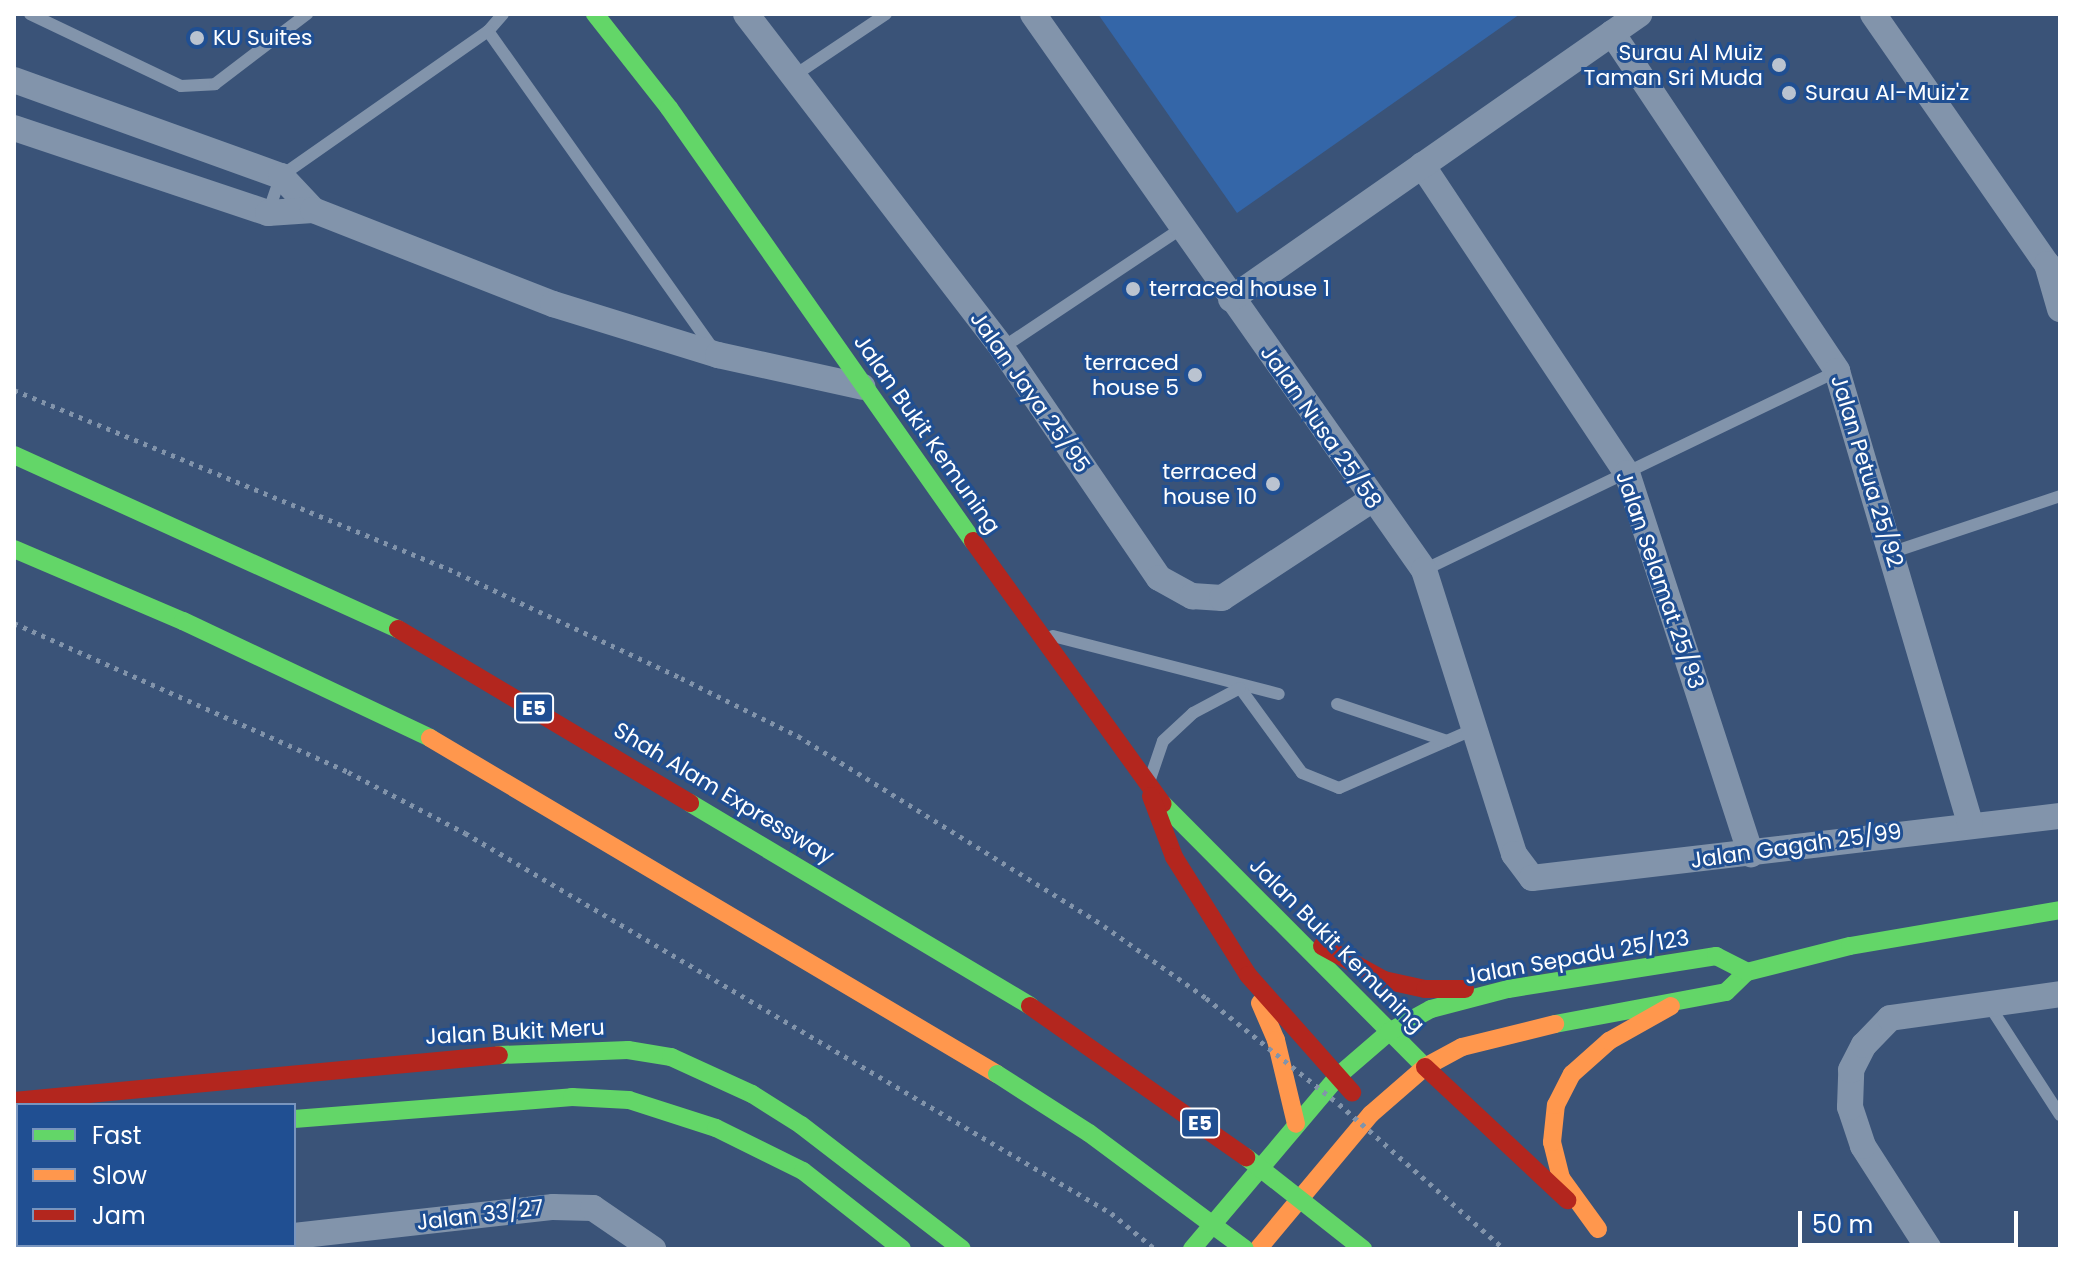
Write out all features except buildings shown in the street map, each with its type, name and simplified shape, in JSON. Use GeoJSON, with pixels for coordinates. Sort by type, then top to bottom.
{"type":"FeatureCollection","features":[{"type":"Feature","properties":{"kind":"main road","name":"Jalan Bukit Kemuning"},"geometry":{"type":"LineString","coordinates":[[595,14],[669,108],[1147,788],[1263,909],[1603,1234],[1561,1178],[1552,1142],[1556,1105],[1572,1074],[1609,1041],[1671,1006]]}},
{"type":"Feature","properties":{"kind":"main road","name":"Jalan Bukit Kemuning"},"geometry":{"type":"LineString","coordinates":[[621,14],[669,108]]}},
{"type":"Feature","properties":{"kind":"main road","name":"Shah Alam Expressway"},"geometry":{"type":"LineString","coordinates":[[14,455],[402,631],[1030,1006],[1241,1153],[1363,1249]]}},
{"type":"Feature","properties":{"kind":"main road"},"geometry":{"type":"LineString","coordinates":[[14,549],[183,621],[455,750],[997,1074],[1089,1133],[1245,1249]]}},
{"type":"Feature","properties":{"kind":"main road","name":"Jalan Bukit Kemuning"},"geometry":{"type":"LineString","coordinates":[[1147,788],[1174,857],[1248,975],[1371,1114]]}},
{"type":"Feature","properties":{"kind":"main road"},"geometry":{"type":"LineString","coordinates":[[1263,909],[1355,967],[1384,980],[1425,989],[1508,989]]}},
{"type":"Feature","properties":{"kind":"main road"},"geometry":{"type":"LineString","coordinates":[[1258,1249],[1371,1114],[1425,1067],[1462,1047],[1515,1031],[1671,1006],[1726,992],[1747,972],[1850,946],[2060,910]]}},
{"type":"Feature","properties":{"kind":"main road","name":"Jalan Sepadu 25/123"},"geometry":{"type":"LineString","coordinates":[[1338,1076],[1389,1032],[1431,1009],[1508,989],[1716,956],[1747,972]]}},
{"type":"Feature","properties":{"kind":"main road"},"geometry":{"type":"LineString","coordinates":[[1248,975],[1276,1040],[1296,1124]]}},
{"type":"Feature","properties":{"kind":"main road","name":"Jalan Bukit Meru"},"geometry":{"type":"LineString","coordinates":[[14,1101],[207,1093],[528,1052],[628,1050],[671,1057],[752,1094],[801,1125],[962,1249]]}},
{"type":"Feature","properties":{"kind":"main road"},"geometry":{"type":"LineString","coordinates":[[1192,1249],[1338,1076]]}},
{"type":"Feature","properties":{"kind":"main road"},"geometry":{"type":"LineString","coordinates":[[296,1119],[572,1097],[629,1100],[716,1128],[803,1171],[902,1249]]}},
{"type":"Feature","properties":{"kind":"street","name":"Jalan Jaya 25/95"},"geometry":{"type":"LineString","coordinates":[[746,14],[791,78],[1002,348],[1159,578],[1192,596],[1222,598],[1371,500]]}},
{"type":"Feature","properties":{"kind":"street","name":"Jalan Nusa 25/58"},"geometry":{"type":"LineString","coordinates":[[1033,14],[1371,500],[1424,570],[1514,854],[1532,878]]}},
{"type":"Feature","properties":{"kind":"street"},"geometry":{"type":"LineString","coordinates":[[1231,299],[1639,14]]}},
{"type":"Feature","properties":{"kind":"street"},"geometry":{"type":"LineString","coordinates":[[1873,14],[2047,264],[2060,309]]}},
{"type":"Feature","properties":{"kind":"street","name":"Jalan Petua 25/92"},"geometry":{"type":"LineString","coordinates":[[1612,33],[1837,371],[1893,552],[1970,822]]}},
{"type":"Feature","properties":{"kind":"street"},"geometry":{"type":"LineString","coordinates":[[14,80],[281,176],[313,210]]}},
{"type":"Feature","properties":{"kind":"street"},"geometry":{"type":"LineString","coordinates":[[14,128],[268,213],[313,210],[553,304],[718,355],[863,387]]}},
{"type":"Feature","properties":{"kind":"street","name":"Jalan Selamat 25/93"},"geometry":{"type":"LineString","coordinates":[[1422,165],[1627,473],[1751,854]]}},
{"type":"Feature","properties":{"kind":"street","name":"Jalan Gagah 25/99"},"geometry":{"type":"LineString","coordinates":[[1532,878],[1751,854],[1970,822],[2060,816]]}},
{"type":"Feature","properties":{"kind":"street"},"geometry":{"type":"LineString","coordinates":[[1929,1249],[1863,1146],[1850,1107],[1851,1070],[1864,1045],[1890,1018],[2060,994]]}},
{"type":"Feature","properties":{"kind":"street","name":"Jalan 33/27"},"geometry":{"type":"LineString","coordinates":[[299,1240],[553,1207],[593,1208],[653,1249]]}},
{"type":"Feature","properties":{"kind":"lane"},"geometry":{"type":"LineString","coordinates":[[30,14],[181,86],[215,84],[307,14]]}},
{"type":"Feature","properties":{"kind":"lane"},"geometry":{"type":"LineString","coordinates":[[268,213],[281,176],[488,31],[503,14]]}},
{"type":"Feature","properties":{"kind":"lane"},"geometry":{"type":"LineString","coordinates":[[791,78],[886,14]]}},
{"type":"Feature","properties":{"kind":"lane"},"geometry":{"type":"LineString","coordinates":[[488,31],[718,355]]}},
{"type":"Feature","properties":{"kind":"lane"},"geometry":{"type":"LineString","coordinates":[[1002,348],[1182,228]]}},
{"type":"Feature","properties":{"kind":"lane"},"geometry":{"type":"LineString","coordinates":[[1424,570],[1837,371]]}},
{"type":"Feature","properties":{"kind":"lane"},"geometry":{"type":"LineString","coordinates":[[1893,552],[2060,496]]}},
{"type":"Feature","properties":{"kind":"lane"},"geometry":{"type":"LineString","coordinates":[[1038,632],[1240,688],[1279,694]]}},
{"type":"Feature","properties":{"kind":"lane"},"geometry":{"type":"LineString","coordinates":[[1240,688],[1302,773],[1339,788],[1476,728]]}},
{"type":"Feature","properties":{"kind":"lane"},"geometry":{"type":"LineString","coordinates":[[1147,788],[1163,741],[1193,713],[1240,688]]}},
{"type":"Feature","properties":{"kind":"lane"},"geometry":{"type":"LineString","coordinates":[[1337,704],[1447,741]]}},
{"type":"Feature","properties":{"kind":"lane"},"geometry":{"type":"LineString","coordinates":[[1988,1002],[2060,1115]]}},
{"type":"Feature","properties":{"kind":"path"},"geometry":{"type":"LineString","coordinates":[[14,390],[457,573],[798,736],[1104,926],[1206,998],[1339,1104],[1504,1249]]}},
{"type":"Feature","properties":{"kind":"path"},"geometry":{"type":"LineString","coordinates":[[14,623],[348,772],[465,833],[1111,1213],[1155,1249]]}},
{"type":"Feature","properties":{"kind":"shaded area"},"geometry":{"type":"Polygon","coordinates":[[[1098,14],[1520,14],[1237,213],[1098,14]]]}},
{"type":"Feature","properties":{"kind":"traffic: fast"},"geometry":{"type":"LineString","coordinates":[[595,14],[669,108],[973,541]]}},
{"type":"Feature","properties":{"kind":"traffic: fast"},"geometry":{"type":"LineString","coordinates":[[14,455],[398,629]]}},
{"type":"Feature","properties":{"kind":"traffic: fast"},"geometry":{"type":"LineString","coordinates":[[14,549],[183,621],[430,738]]}},
{"type":"Feature","properties":{"kind":"traffic: fast"},"geometry":{"type":"LineString","coordinates":[[690,803],[1030,1006]]}},
{"type":"Feature","properties":{"kind":"traffic: fast"},"geometry":{"type":"LineString","coordinates":[[1163,804],[1425,1067]]}},
{"type":"Feature","properties":{"kind":"traffic: fast"},"geometry":{"type":"LineString","coordinates":[[1555,1024],[1726,992],[1747,972],[1850,946],[2060,910]]}},
{"type":"Feature","properties":{"kind":"traffic: fast"},"geometry":{"type":"LineString","coordinates":[[1192,1249],[1338,1076],[1389,1032],[1431,1009],[1508,989],[1716,956],[1747,972]]}},
{"type":"Feature","properties":{"kind":"traffic: fast"},"geometry":{"type":"LineString","coordinates":[[499,1055],[628,1050],[671,1057],[752,1094],[801,1125],[962,1249]]}},
{"type":"Feature","properties":{"kind":"traffic: fast"},"geometry":{"type":"LineString","coordinates":[[997,1074],[1089,1133],[1245,1249]]}},
{"type":"Feature","properties":{"kind":"traffic: fast"},"geometry":{"type":"LineString","coordinates":[[296,1119],[572,1097],[629,1100],[716,1128],[803,1171],[902,1249]]}},
{"type":"Feature","properties":{"kind":"traffic: fast"},"geometry":{"type":"LineString","coordinates":[[1246,1157],[1363,1249]]}},
{"type":"Feature","properties":{"kind":"traffic: slow"},"geometry":{"type":"LineString","coordinates":[[430,738],[997,1074]]}},
{"type":"Feature","properties":{"kind":"traffic: slow"},"geometry":{"type":"LineString","coordinates":[[1260,1003],[1276,1040],[1296,1124]]}},
{"type":"Feature","properties":{"kind":"traffic: slow"},"geometry":{"type":"LineString","coordinates":[[1598,1229],[1561,1178],[1552,1142],[1556,1105],[1572,1074],[1609,1041],[1671,1006]]}},
{"type":"Feature","properties":{"kind":"traffic: slow"},"geometry":{"type":"LineString","coordinates":[[1258,1249],[1371,1114],[1425,1067],[1462,1047],[1555,1024]]}},
{"type":"Feature","properties":{"kind":"traffic: jam"},"geometry":{"type":"LineString","coordinates":[[973,541],[1163,804]]}},
{"type":"Feature","properties":{"kind":"traffic: jam"},"geometry":{"type":"LineString","coordinates":[[398,629],[690,803]]}},
{"type":"Feature","properties":{"kind":"traffic: jam"},"geometry":{"type":"LineString","coordinates":[[1151,796],[1174,857],[1248,975],[1352,1092]]}},
{"type":"Feature","properties":{"kind":"traffic: jam"},"geometry":{"type":"LineString","coordinates":[[1322,946],[1384,980],[1425,989],[1465,989]]}},
{"type":"Feature","properties":{"kind":"traffic: jam"},"geometry":{"type":"LineString","coordinates":[[1030,1006],[1246,1157]]}},
{"type":"Feature","properties":{"kind":"traffic: jam"},"geometry":{"type":"LineString","coordinates":[[14,1101],[499,1055]]}},
{"type":"Feature","properties":{"kind":"traffic: jam"},"geometry":{"type":"LineString","coordinates":[[1425,1067],[1567,1200]]}},
{"type":"Feature","properties":{"kind":"place","name":"KU Suites"},"geometry":{"type":"Point","coordinates":[197,38]}},
{"type":"Feature","properties":{"kind":"place","name":"Surau Al Muiz Taman Sri Muda"},"geometry":{"type":"Point","coordinates":[1779,65]}},
{"type":"Feature","properties":{"kind":"place","name":"Surau Al-Muiz'z"},"geometry":{"type":"Point","coordinates":[1789,93]}},
{"type":"Feature","properties":{"kind":"place","name":"terraced house 1"},"geometry":{"type":"Point","coordinates":[1133,289]}},
{"type":"Feature","properties":{"kind":"place","name":"terraced house 5"},"geometry":{"type":"Point","coordinates":[1195,375]}},
{"type":"Feature","properties":{"kind":"place","name":"terraced house 10"},"geometry":{"type":"Point","coordinates":[1273,484]}}]}
